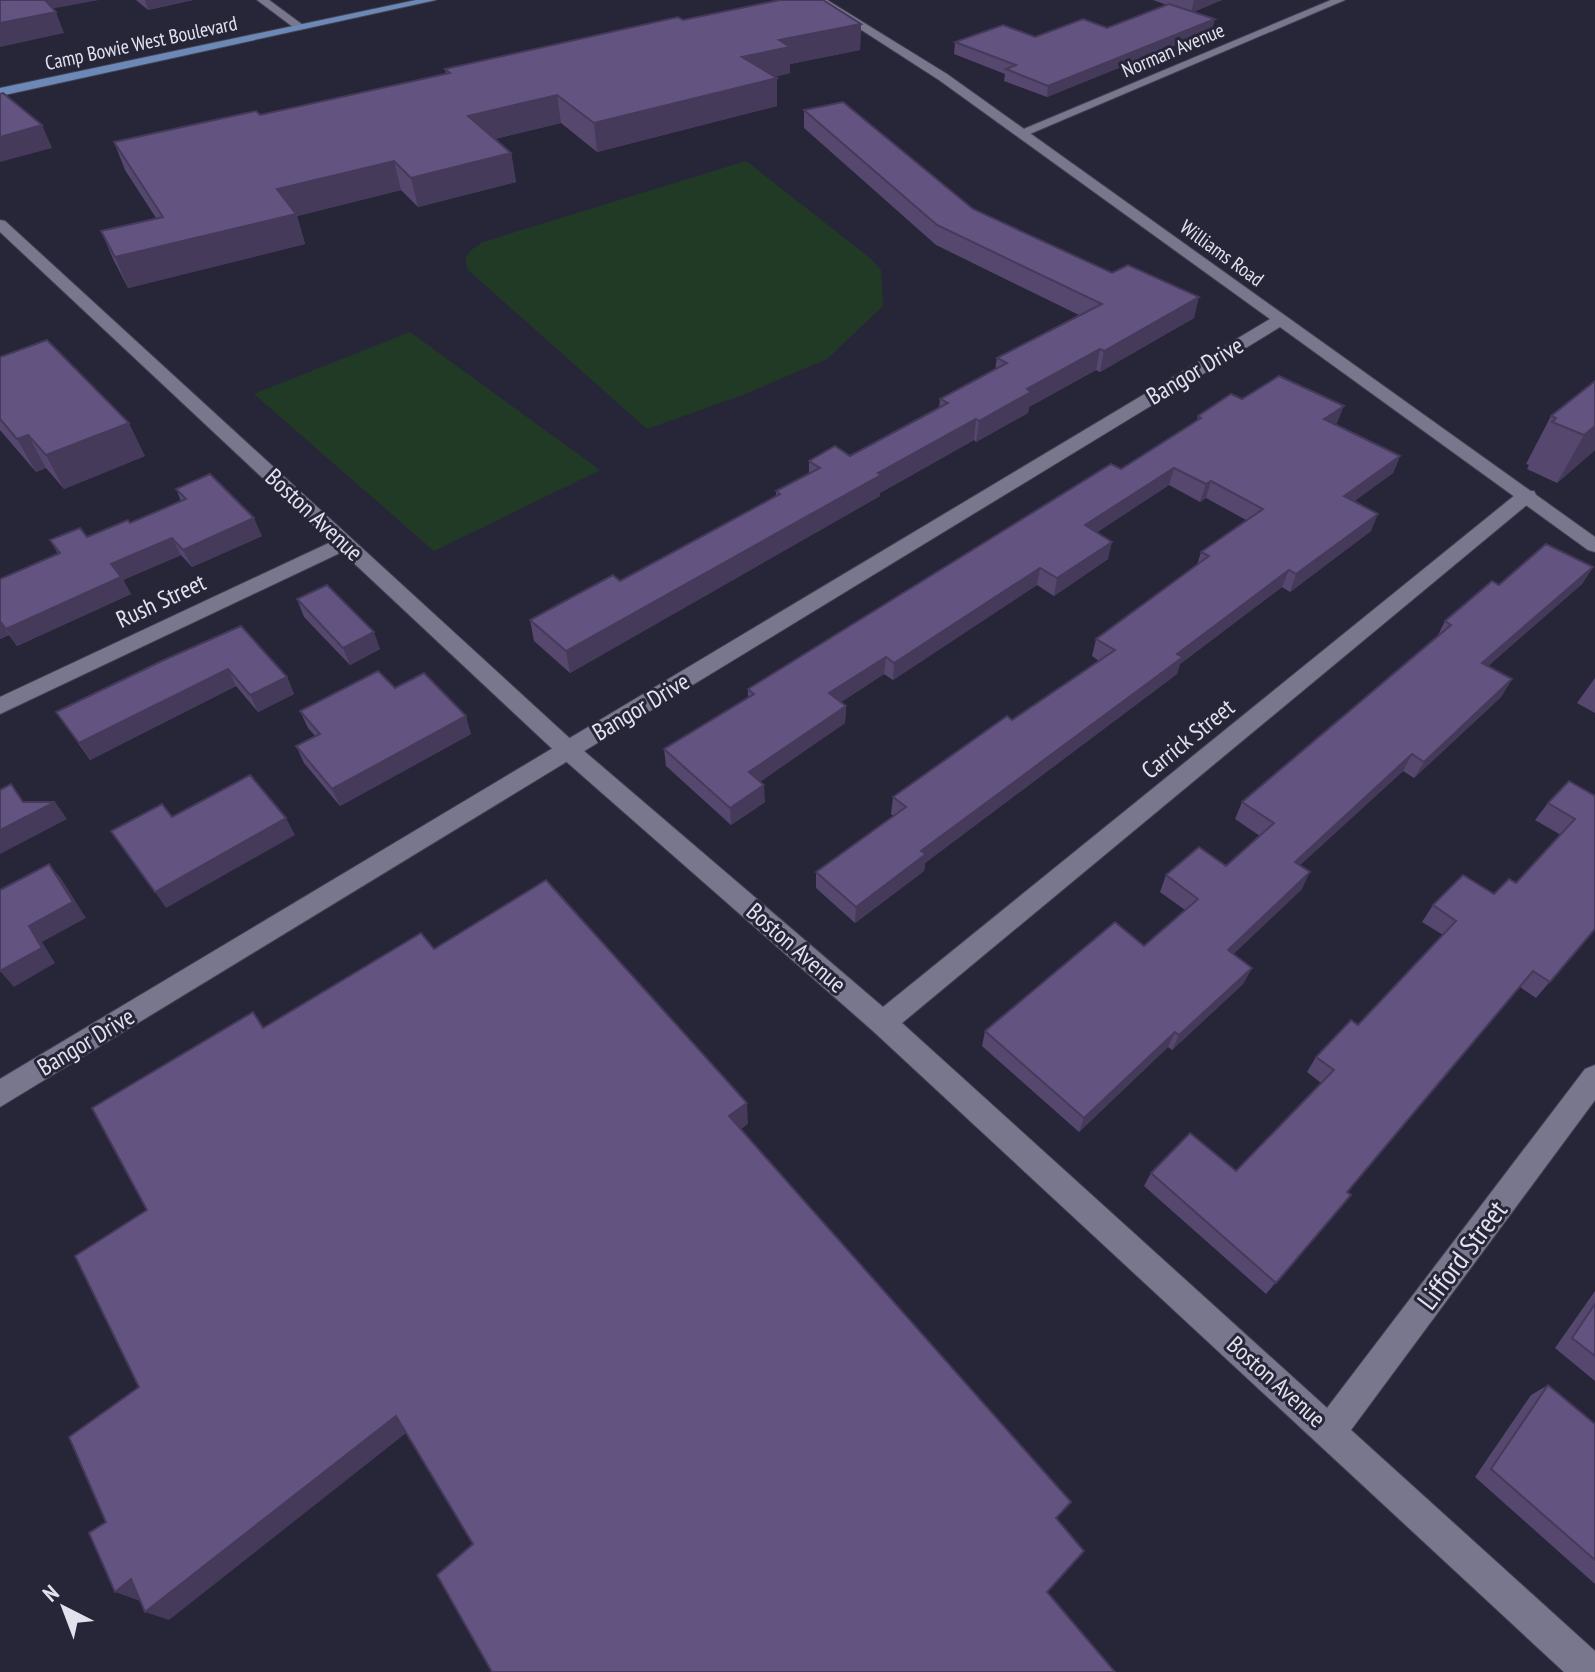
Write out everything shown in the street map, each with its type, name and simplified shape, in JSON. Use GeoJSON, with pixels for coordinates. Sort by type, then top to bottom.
{"type":"FeatureCollection","features":[{"type":"Feature","properties":{"kind":"main road","name":"Camp Bowie West Boulevard"},"geometry":{"type":"LineString","coordinates":[[0,92],[431,0]]}},
{"type":"Feature","properties":{"kind":"main road","name":"Camp Bowie West Boulevard"},"geometry":{"type":"LineString","coordinates":[[270,19],[299,13]]}},
{"type":"Feature","properties":{"kind":"street"},"geometry":{"type":"LineString","coordinates":[[262,0],[301,28]]}},
{"type":"Feature","properties":{"kind":"street","name":"Williams Road"},"geometry":{"type":"LineString","coordinates":[[820,0],[889,41],[1020,133],[1595,546]]}},
{"type":"Feature","properties":{"kind":"street","name":"Norman Avenue"},"geometry":{"type":"LineString","coordinates":[[1020,133],[1340,0]]}},
{"type":"Feature","properties":{"kind":"street","name":"Boston Avenue"},"geometry":{"type":"LineString","coordinates":[[0,224],[569,751],[883,1023],[1591,1672]]}},
{"type":"Feature","properties":{"kind":"street","name":"Bangor Drive"},"geometry":{"type":"LineString","coordinates":[[0,1094],[1280,320]]}},
{"type":"Feature","properties":{"kind":"street","name":"Carrick Street"},"geometry":{"type":"LineString","coordinates":[[883,1023],[1527,495]]}},
{"type":"Feature","properties":{"kind":"street","name":"Rush Street"},"geometry":{"type":"LineString","coordinates":[[0,706],[345,543]]}},
{"type":"Feature","properties":{"kind":"street","name":"Lifford Street"},"geometry":{"type":"LineString","coordinates":[[1330,1431],[1595,1078]]}},
{"type":"Feature","properties":{"kind":"green space"},"geometry":{"type":"Polygon","coordinates":[[[746,161],[870,258],[881,270],[883,306],[827,359],[745,394],[647,429],[466,265],[467,256],[483,242],[746,161]]]}},
{"type":"Feature","properties":{"kind":"green space"},"geometry":{"type":"Polygon","coordinates":[[[410,332],[600,470],[434,551],[254,394],[410,332]]]}},
{"type":"Feature","properties":{"kind":"building"},"geometry":{"type":"Polygon","coordinates":[[[0,0],[45,0],[56,12],[0,23],[0,0]]]}},
{"type":"Feature","properties":{"kind":"building"},"geometry":{"type":"Polygon","coordinates":[[[780,0],[823,0],[861,24],[779,40],[790,47],[742,57],[777,78],[594,123],[557,95],[468,116],[511,153],[411,178],[394,161],[277,189],[296,214],[115,257],[101,231],[163,217],[114,142],[256,111],[260,115],[450,73],[445,69],[678,17],[683,20],[780,0]]]}},
{"type":"Feature","properties":{"kind":"building"},"geometry":{"type":"Polygon","coordinates":[[[1169,4],[1215,19],[1048,86],[1006,69],[1016,65],[955,42],[1003,25],[1035,37],[1083,19],[1107,28],[1169,4]]]}},
{"type":"Feature","properties":{"kind":"building"},"geometry":{"type":"Polygon","coordinates":[[[3,93],[42,125],[0,137],[0,94],[3,93]]]}},
{"type":"Feature","properties":{"kind":"building"},"geometry":{"type":"Polygon","coordinates":[[[843,102],[973,209],[1112,273],[1128,265],[1199,297],[1104,351],[1100,349],[1027,389],[1031,392],[878,473],[881,475],[566,651],[530,620],[613,575],[620,581],[780,494],[776,491],[820,468],[809,461],[835,446],[850,456],[948,403],[940,399],[1007,363],[997,358],[1102,304],[937,225],[804,110],[843,102]]]}},
{"type":"Feature","properties":{"kind":"building"},"geometry":{"type":"Polygon","coordinates":[[[47,340],[129,423],[46,455],[28,435],[17,439],[0,419],[0,357],[47,340]]]}},
{"type":"Feature","properties":{"kind":"building"},"geometry":{"type":"Polygon","coordinates":[[[1279,376],[1344,406],[1324,419],[1400,456],[1344,496],[1378,514],[1296,574],[1289,570],[1177,654],[1183,657],[921,851],[926,854],[856,907],[816,872],[906,807],[893,797],[1007,716],[1012,720],[1115,650],[1096,639],[1209,556],[1201,552],[1263,509],[1211,481],[1206,484],[1174,468],[1085,525],[1112,542],[1057,578],[1040,568],[894,663],[886,657],[829,693],[846,706],[749,772],[764,785],[730,808],[664,749],[754,694],[748,689],[1111,464],[1121,469],[1201,418],[1198,416],[1231,394],[1242,399],[1279,376]]]}},
{"type":"Feature","properties":{"kind":"building"},"geometry":{"type":"Polygon","coordinates":[[[1595,381],[1595,426],[1584,435],[1552,422],[1556,418],[1551,416],[1595,381]]]}},
{"type":"Feature","properties":{"kind":"building"},"geometry":{"type":"Polygon","coordinates":[[[210,474],[254,518],[183,550],[172,538],[111,564],[121,577],[6,629],[0,621],[0,579],[60,553],[50,540],[80,528],[87,537],[128,520],[130,523],[186,499],[176,489],[210,474]]]}},
{"type":"Feature","properties":{"kind":"building"},"geometry":{"type":"Polygon","coordinates":[[[1546,544],[1593,567],[1482,663],[1512,679],[1424,762],[1412,754],[1295,862],[1310,872],[1228,950],[1252,968],[1179,1035],[1175,1032],[1084,1118],[985,1031],[1115,922],[1144,946],[1198,899],[1166,875],[1199,847],[1226,866],[1274,823],[1242,802],[1451,625],[1445,621],[1492,581],[1499,585],[1546,544]]]}},
{"type":"Feature","properties":{"kind":"building"},"geometry":{"type":"Polygon","coordinates":[[[327,585],[374,632],[343,648],[297,599],[327,585]]]}},
{"type":"Feature","properties":{"kind":"building"},"geometry":{"type":"Polygon","coordinates":[[[241,626],[287,677],[250,695],[228,669],[79,743],[56,712],[164,660],[241,626]]]}},
{"type":"Feature","properties":{"kind":"building"},"geometry":{"type":"Polygon","coordinates":[[[378,671],[395,688],[424,673],[466,716],[332,789],[296,746],[320,734],[300,711],[378,671]]]}},
{"type":"Feature","properties":{"kind":"building"},"geometry":{"type":"Polygon","coordinates":[[[250,775],[286,818],[155,892],[111,831],[162,804],[172,817],[250,775]]]}},
{"type":"Feature","properties":{"kind":"building"},"geometry":{"type":"Polygon","coordinates":[[[1569,781],[1595,796],[1595,929],[1550,982],[1533,971],[1347,1192],[1351,1195],[1276,1283],[1151,1173],[1190,1133],[1236,1171],[1334,1070],[1316,1057],[1351,1020],[1358,1025],[1456,921],[1433,905],[1463,875],[1494,894],[1509,879],[1516,883],[1575,819],[1548,803],[1569,781]]]}},
{"type":"Feature","properties":{"kind":"building"},"geometry":{"type":"Polygon","coordinates":[[[11,784],[23,802],[55,802],[0,830],[0,790],[11,784]]]}},
{"type":"Feature","properties":{"kind":"building"},"geometry":{"type":"Polygon","coordinates":[[[49,864],[73,902],[29,926],[42,948],[0,971],[0,890],[49,864]]]}},
{"type":"Feature","properties":{"kind":"building"},"geometry":{"type":"Polygon","coordinates":[[[546,880],[747,1103],[729,1116],[1071,1502],[1056,1518],[1084,1551],[1047,1592],[1115,1672],[492,1672],[437,1575],[473,1544],[396,1416],[145,1612],[131,1579],[115,1592],[89,1533],[106,1522],[69,1437],[139,1387],[75,1256],[147,1210],[92,1108],[253,1012],[263,1028],[421,933],[434,949],[546,880]]]}},
{"type":"Feature","properties":{"kind":"building"},"geometry":{"type":"Polygon","coordinates":[[[1595,1304],[1595,1356],[1572,1338],[1595,1304]]]}},
{"type":"Feature","properties":{"kind":"building"},"geometry":{"type":"Polygon","coordinates":[[[1548,1385],[1595,1424],[1595,1560],[1491,1469],[1548,1385]]]}}]}
